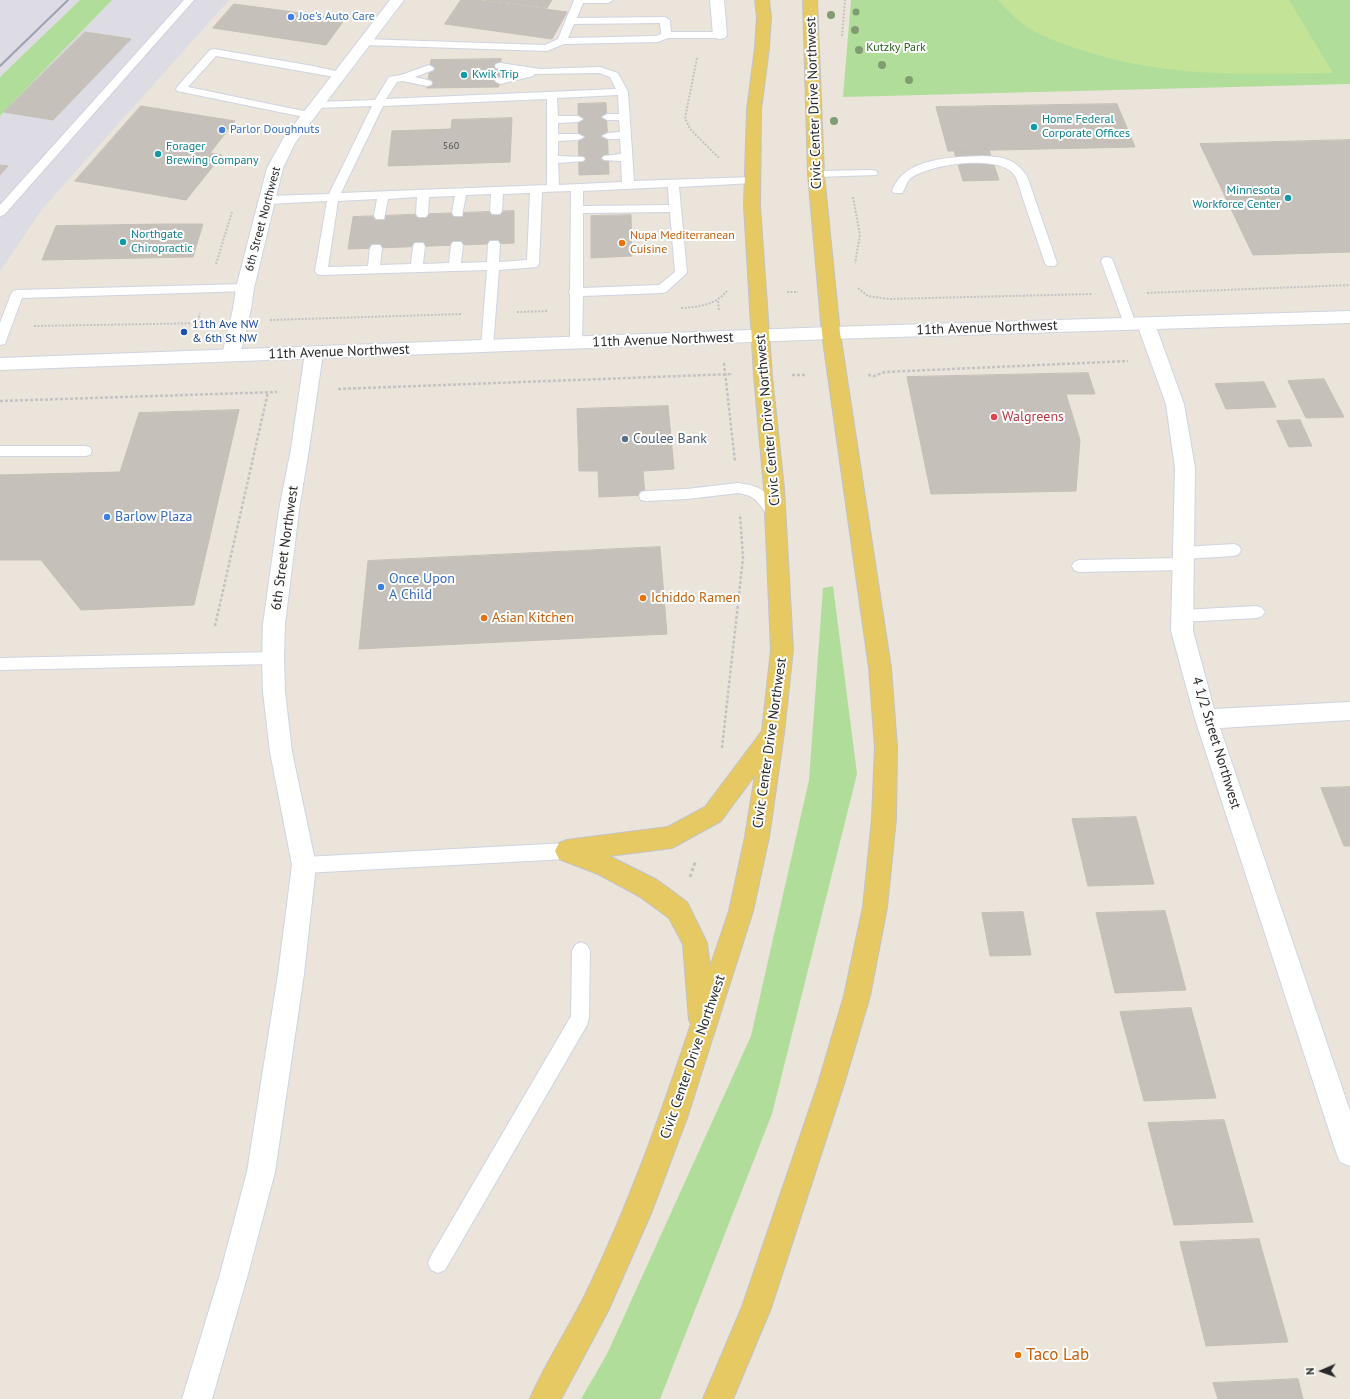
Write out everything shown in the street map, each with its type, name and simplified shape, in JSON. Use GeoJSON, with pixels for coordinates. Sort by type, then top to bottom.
{"type":"FeatureCollection","features":[{"type":"Feature","properties":{"kind":"main road","name":"Civic Center Drive Northwest"},"geometry":{"type":"LineString","coordinates":[[546,1399],[598,1301],[638,1211],[673,1118],[741,911],[756,837],[773,733],[782,650],[775,518],[763,376],[752,206],[754,110],[762,48],[764,17],[762,0]]}},
{"type":"Feature","properties":{"kind":"main road","name":"Civic Center Drive Northwest"},"geometry":{"type":"LineString","coordinates":[[718,1399],[756,1308],[831,1084],[857,996],[875,906],[884,819],[886,747],[878,653],[831,333],[816,174],[810,0]]}},
{"type":"Feature","properties":{"kind":"main road"},"geometry":{"type":"LineString","coordinates":[[567,851],[672,838],[713,814],[773,733]]}},
{"type":"Feature","properties":{"kind":"main road"},"geometry":{"type":"LineString","coordinates":[[567,851],[606,866],[648,888],[678,910],[695,943],[702,1030]]}},
{"type":"Feature","properties":{"kind":"street","name":"6th Street Northwest"},"geometry":{"type":"LineString","coordinates":[[231,355],[242,309],[245,288],[275,168],[281,154],[288,142],[398,0]]}},
{"type":"Feature","properties":{"kind":"street"},"geometry":{"type":"LineString","coordinates":[[717,0],[720,35]]}},
{"type":"Feature","properties":{"kind":"street","name":"11th Avenue Northwest"},"geometry":{"type":"LineString","coordinates":[[0,364],[576,344],[831,333],[1350,317]]}},
{"type":"Feature","properties":{"kind":"street","name":"4 1/2 Street Northwest"},"geometry":{"type":"LineString","coordinates":[[1138,324],[1175,404],[1185,468],[1182,631],[1206,719],[1350,1152]]}},
{"type":"Feature","properties":{"kind":"street","name":"6th Street Northwest"},"geometry":{"type":"LineString","coordinates":[[197,1399],[234,1274],[261,1172],[291,974],[304,865],[281,752],[274,692],[273,658],[274,624],[289,510],[300,449],[314,353]]}},
{"type":"Feature","properties":{"kind":"street"},"geometry":{"type":"LineString","coordinates":[[1206,719],[1350,711]]}},
{"type":"Feature","properties":{"kind":"lane"},"geometry":{"type":"LineString","coordinates":[[0,212],[190,0]]}},
{"type":"Feature","properties":{"kind":"lane"},"geometry":{"type":"LineString","coordinates":[[562,41],[579,0],[608,0]]}},
{"type":"Feature","properties":{"kind":"lane"},"geometry":{"type":"LineString","coordinates":[[571,21],[665,20],[666,35]]}},
{"type":"Feature","properties":{"kind":"lane"},"geometry":{"type":"LineString","coordinates":[[594,40],[597,21]]}},
{"type":"Feature","properties":{"kind":"lane"},"geometry":{"type":"LineString","coordinates":[[364,42],[547,48],[562,41],[658,39],[666,35],[720,35]]}},
{"type":"Feature","properties":{"kind":"lane"},"geometry":{"type":"LineString","coordinates":[[340,75],[214,52],[181,89],[313,110],[379,103],[623,92]]}},
{"type":"Feature","properties":{"kind":"lane"},"geometry":{"type":"LineString","coordinates":[[500,66],[540,72],[600,70],[614,75],[623,92],[628,185]]}},
{"type":"Feature","properties":{"kind":"lane"},"geometry":{"type":"LineString","coordinates":[[429,68],[403,78],[393,79],[379,103],[333,197],[321,271],[533,264],[536,189]]}},
{"type":"Feature","properties":{"kind":"lane"},"geometry":{"type":"LineString","coordinates":[[500,81],[540,72]]}},
{"type":"Feature","properties":{"kind":"lane"},"geometry":{"type":"LineString","coordinates":[[403,78],[427,83]]}},
{"type":"Feature","properties":{"kind":"lane"},"geometry":{"type":"LineString","coordinates":[[552,95],[553,188]]}},
{"type":"Feature","properties":{"kind":"lane"},"geometry":{"type":"LineString","coordinates":[[607,117],[625,117]]}},
{"type":"Feature","properties":{"kind":"lane"},"geometry":{"type":"LineString","coordinates":[[552,120],[578,118]]}},
{"type":"Feature","properties":{"kind":"lane"},"geometry":{"type":"LineString","coordinates":[[608,136],[626,135]]}},
{"type":"Feature","properties":{"kind":"lane"},"geometry":{"type":"LineString","coordinates":[[552,138],[578,137]]}},
{"type":"Feature","properties":{"kind":"lane"},"geometry":{"type":"LineString","coordinates":[[608,158],[626,157]]}},
{"type":"Feature","properties":{"kind":"lane"},"geometry":{"type":"LineString","coordinates":[[552,160],[579,159]]}},
{"type":"Feature","properties":{"kind":"lane"},"geometry":{"type":"LineString","coordinates":[[898,191],[906,176],[921,168],[939,162],[992,160],[1006,162],[1021,176],[1051,263]]}},
{"type":"Feature","properties":{"kind":"lane"},"geometry":{"type":"LineString","coordinates":[[816,174],[872,173]]}},
{"type":"Feature","properties":{"kind":"lane"},"geometry":{"type":"LineString","coordinates":[[268,200],[753,180]]}},
{"type":"Feature","properties":{"kind":"lane"},"geometry":{"type":"LineString","coordinates":[[576,292],[662,289],[681,273],[672,183]]}},
{"type":"Feature","properties":{"kind":"lane"},"geometry":{"type":"LineString","coordinates":[[576,344],[577,187]]}},
{"type":"Feature","properties":{"kind":"lane"},"geometry":{"type":"LineString","coordinates":[[496,211],[497,190]]}},
{"type":"Feature","properties":{"kind":"lane"},"geometry":{"type":"LineString","coordinates":[[458,213],[461,192]]}},
{"type":"Feature","properties":{"kind":"lane"},"geometry":{"type":"LineString","coordinates":[[422,214],[423,193]]}},
{"type":"Feature","properties":{"kind":"lane"},"geometry":{"type":"LineString","coordinates":[[380,216],[383,195]]}},
{"type":"Feature","properties":{"kind":"lane"},"geometry":{"type":"LineString","coordinates":[[576,210],[675,208]]}},
{"type":"Feature","properties":{"kind":"lane"},"geometry":{"type":"LineString","coordinates":[[487,347],[494,244]]}},
{"type":"Feature","properties":{"kind":"lane"},"geometry":{"type":"LineString","coordinates":[[455,267],[456,245]]}},
{"type":"Feature","properties":{"kind":"lane"},"geometry":{"type":"LineString","coordinates":[[416,268],[419,246]]}},
{"type":"Feature","properties":{"kind":"lane"},"geometry":{"type":"LineString","coordinates":[[374,269],[376,248]]}},
{"type":"Feature","properties":{"kind":"lane"},"geometry":{"type":"LineString","coordinates":[[1107,261],[1138,324]]}},
{"type":"Feature","properties":{"kind":"lane"},"geometry":{"type":"LineString","coordinates":[[0,341],[17,294],[245,288]]}},
{"type":"Feature","properties":{"kind":"lane"},"geometry":{"type":"LineString","coordinates":[[0,451],[85,451]]}},
{"type":"Feature","properties":{"kind":"lane"},"geometry":{"type":"LineString","coordinates":[[646,496],[687,494],[738,488],[747,489],[762,496],[769,505],[775,518]]}},
{"type":"Feature","properties":{"kind":"lane"},"geometry":{"type":"LineString","coordinates":[[1079,566],[1183,559],[1234,550]]}},
{"type":"Feature","properties":{"kind":"lane"},"geometry":{"type":"LineString","coordinates":[[1182,616],[1257,612]]}},
{"type":"Feature","properties":{"kind":"lane"},"geometry":{"type":"LineString","coordinates":[[0,664],[273,658]]}},
{"type":"Feature","properties":{"kind":"lane"},"geometry":{"type":"LineString","coordinates":[[304,865],[567,851]]}},
{"type":"Feature","properties":{"kind":"lane"},"geometry":{"type":"LineString","coordinates":[[438,1263],[580,1018],[581,952]]}},
{"type":"Feature","properties":{"kind":"path"},"geometry":{"type":"LineString","coordinates":[[700,35],[695,74],[685,118],[689,130],[714,151],[721,161],[721,181]]}},
{"type":"Feature","properties":{"kind":"path"},"geometry":{"type":"LineString","coordinates":[[718,301],[728,289]]}},
{"type":"Feature","properties":{"kind":"path"},"geometry":{"type":"LineString","coordinates":[[758,293],[861,292]]}},
{"type":"Feature","properties":{"kind":"path"},"geometry":{"type":"LineString","coordinates":[[5,327],[197,324]]}},
{"type":"Feature","properties":{"kind":"path"},"geometry":{"type":"LineString","coordinates":[[0,401],[268,392],[725,373],[763,376],[874,376],[885,372],[1113,362]]}},
{"type":"Feature","properties":{"kind":"path"},"geometry":{"type":"LineString","coordinates":[[721,753],[736,631],[742,558],[738,488],[725,373]]}},
{"type":"Feature","properties":{"kind":"path"},"geometry":{"type":"LineString","coordinates":[[215,626],[268,392]]}},
{"type":"Feature","properties":{"kind":"path"},"geometry":{"type":"LineString","coordinates":[[678,910],[713,814]]}},
{"type":"Feature","properties":{"kind":"shaded area"},"geometry":{"type":"Polygon","coordinates":[[[0,0],[80,0],[0,77],[0,0]]]}},
{"type":"Feature","properties":{"kind":"shaded area"},"geometry":{"type":"Polygon","coordinates":[[[112,0],[229,0],[43,208],[0,271],[0,116],[112,0]]]}},
{"type":"Feature","properties":{"kind":"green space"},"geometry":{"type":"Polygon","coordinates":[[[80,0],[112,0],[0,116],[0,77],[80,0]]]}},
{"type":"Feature","properties":{"kind":"green space","name":"Kutzky Park"},"geometry":{"type":"Polygon","coordinates":[[[851,0],[1350,0],[1350,84],[843,97],[851,0]]]}},
{"type":"Feature","properties":{"kind":"green space"},"geometry":{"type":"Polygon","coordinates":[[[998,0],[1289,0],[1333,73],[1209,73],[1149,66],[1119,60],[1088,52],[1039,34],[1018,20],[998,0]]]}},
{"type":"Feature","properties":{"kind":"green space"},"geometry":{"type":"Polygon","coordinates":[[[833,586],[857,774],[772,1114],[660,1399],[581,1399],[607,1354],[751,1036],[809,780],[823,588],[833,586]]]}},
{"type":"Feature","properties":{"kind":"building"},"geometry":{"type":"Polygon","coordinates":[[[461,0],[478,0],[567,12],[552,39],[445,24],[461,0]]]}},
{"type":"Feature","properties":{"kind":"building"},"geometry":{"type":"Polygon","coordinates":[[[486,0],[552,0],[547,8],[486,0]]]}},
{"type":"Feature","properties":{"kind":"building"},"geometry":{"type":"Polygon","coordinates":[[[234,4],[345,19],[326,45],[213,28],[234,4]]]}},
{"type":"Feature","properties":{"kind":"building"},"geometry":{"type":"Polygon","coordinates":[[[85,32],[131,39],[53,120],[4,112],[85,32]]]}},
{"type":"Feature","properties":{"kind":"building","name":"Kwik Trip"},"geometry":{"type":"Polygon","coordinates":[[[501,59],[499,87],[427,88],[431,60],[501,59]]]}},
{"type":"Feature","properties":{"kind":"building"},"geometry":{"type":"Polygon","coordinates":[[[606,103],[609,174],[579,175],[578,104],[606,103]]]}},
{"type":"Feature","properties":{"kind":"building","name":"Home Federal Corporate Offices"},"geometry":{"type":"Polygon","coordinates":[[[1117,104],[1135,147],[948,151],[936,107],[1117,104]]]}},
{"type":"Feature","properties":{"kind":"building","name":"Forager Brewing Company"},"geometry":{"type":"Polygon","coordinates":[[[141,106],[235,121],[210,153],[222,155],[186,200],[75,181],[141,106]]]}},
{"type":"Feature","properties":{"kind":"building","name":"Kwik Trip"},"geometry":{"type":"Polygon","coordinates":[[[512,118],[510,162],[388,166],[392,131],[451,129],[452,120],[512,118]]]}},
{"type":"Feature","properties":{"kind":"building","name":"Minnesota Workforce Center"},"geometry":{"type":"Polygon","coordinates":[[[1350,140],[1350,252],[1253,255],[1200,144],[1350,140]]]}},
{"type":"Feature","properties":{"kind":"building"},"geometry":{"type":"Polygon","coordinates":[[[989,150],[999,180],[963,181],[954,151],[989,150]]]}},
{"type":"Feature","properties":{"kind":"building"},"geometry":{"type":"Polygon","coordinates":[[[0,165],[8,166],[0,175],[0,165]]]}},
{"type":"Feature","properties":{"kind":"building"},"geometry":{"type":"Polygon","coordinates":[[[514,211],[514,243],[348,249],[353,217],[514,211]]]}},
{"type":"Feature","properties":{"kind":"building"},"geometry":{"type":"Polygon","coordinates":[[[631,215],[632,256],[591,258],[591,216],[631,215]]]}},
{"type":"Feature","properties":{"kind":"building","name":"Northgate Chiropractic"},"geometry":{"type":"Polygon","coordinates":[[[203,224],[193,257],[42,260],[56,226],[203,224]]]}},
{"type":"Feature","properties":{"kind":"building","name":"Walgreens"},"geometry":{"type":"Polygon","coordinates":[[[1088,373],[1095,394],[1066,394],[1080,440],[1076,491],[931,494],[907,377],[1088,373]]]}},
{"type":"Feature","properties":{"kind":"building"},"geometry":{"type":"Polygon","coordinates":[[[1324,379],[1344,417],[1306,418],[1288,381],[1324,379]]]}},
{"type":"Feature","properties":{"kind":"building"},"geometry":{"type":"Polygon","coordinates":[[[1264,382],[1276,407],[1226,409],[1215,384],[1264,382]]]}},
{"type":"Feature","properties":{"kind":"building","name":"Coulee Bank"},"geometry":{"type":"Polygon","coordinates":[[[668,406],[674,469],[643,471],[645,495],[599,497],[598,471],[579,471],[577,409],[668,406]]]}},
{"type":"Feature","properties":{"kind":"building","name":"Barlow Plaza"},"geometry":{"type":"Polygon","coordinates":[[[239,410],[194,605],[81,610],[41,560],[0,560],[0,475],[120,472],[139,413],[239,410]]]}},
{"type":"Feature","properties":{"kind":"building"},"geometry":{"type":"Polygon","coordinates":[[[1300,420],[1312,446],[1289,447],[1277,421],[1300,420]]]}},
{"type":"Feature","properties":{"kind":"building"},"geometry":{"type":"Polygon","coordinates":[[[660,547],[667,634],[359,649],[368,561],[660,547]]]}},
{"type":"Feature","properties":{"kind":"building"},"geometry":{"type":"Polygon","coordinates":[[[1350,787],[1350,846],[1344,846],[1321,788],[1350,787]]]}},
{"type":"Feature","properties":{"kind":"building"},"geometry":{"type":"Polygon","coordinates":[[[1136,817],[1154,884],[1088,886],[1072,819],[1136,817]]]}},
{"type":"Feature","properties":{"kind":"building"},"geometry":{"type":"Polygon","coordinates":[[[1165,911],[1186,990],[1115,993],[1096,913],[1165,911]]]}},
{"type":"Feature","properties":{"kind":"building"},"geometry":{"type":"Polygon","coordinates":[[[1023,912],[1031,955],[990,956],[982,913],[1023,912]]]}},
{"type":"Feature","properties":{"kind":"building"},"geometry":{"type":"Polygon","coordinates":[[[1191,1008],[1216,1098],[1144,1101],[1120,1012],[1191,1008]]]}},
{"type":"Feature","properties":{"kind":"building"},"geometry":{"type":"Polygon","coordinates":[[[1224,1120],[1253,1222],[1174,1225],[1148,1123],[1224,1120]]]}},
{"type":"Feature","properties":{"kind":"building"},"geometry":{"type":"Polygon","coordinates":[[[1259,1239],[1288,1342],[1206,1346],[1180,1242],[1259,1239]]]}},
{"type":"Feature","properties":{"kind":"building"},"geometry":{"type":"Polygon","coordinates":[[[1298,1379],[1303,1399],[1218,1399],[1213,1383],[1298,1379]]]}},
{"type":"Feature","properties":{"kind":"railway"},"geometry":{"type":"LineString","coordinates":[[0,66],[68,0]]}},
{"type":"Feature","properties":{"kind":"place","name":"Joe's Auto Care"},"geometry":{"type":"Point","coordinates":[291,17]}},
{"type":"Feature","properties":{"kind":"place","name":"Kwik Trip"},"geometry":{"type":"Point","coordinates":[464,75]}},
{"type":"Feature","properties":{"kind":"place","name":"Home Federal Corporate Offices"},"geometry":{"type":"Point","coordinates":[1034,127]}},
{"type":"Feature","properties":{"kind":"place","name":"Parlor Doughnuts"},"geometry":{"type":"Point","coordinates":[222,130]}},
{"type":"Feature","properties":{"kind":"place","name":"Forager Brewing Company"},"geometry":{"type":"Point","coordinates":[158,154]}},
{"type":"Feature","properties":{"kind":"place","name":"Minnesota Workforce Center"},"geometry":{"type":"Point","coordinates":[1288,198]}},
{"type":"Feature","properties":{"kind":"place","name":"Northgate Chiropractic"},"geometry":{"type":"Point","coordinates":[123,242]}},
{"type":"Feature","properties":{"kind":"place","name":"Nupa Mediterranean Cuisine"},"geometry":{"type":"Point","coordinates":[622,243]}},
{"type":"Feature","properties":{"kind":"place","name":"11th Ave NW & 6th St NW"},"geometry":{"type":"Point","coordinates":[184,332]}},
{"type":"Feature","properties":{"kind":"place","name":"Walgreens"},"geometry":{"type":"Point","coordinates":[994,417]}},
{"type":"Feature","properties":{"kind":"place","name":"Coulee Bank"},"geometry":{"type":"Point","coordinates":[625,439]}},
{"type":"Feature","properties":{"kind":"place","name":"Barlow Plaza"},"geometry":{"type":"Point","coordinates":[107,517]}},
{"type":"Feature","properties":{"kind":"place","name":"Once Upon A Child"},"geometry":{"type":"Point","coordinates":[381,587]}},
{"type":"Feature","properties":{"kind":"place","name":"Ichiddo Ramen"},"geometry":{"type":"Point","coordinates":[643,598]}},
{"type":"Feature","properties":{"kind":"place","name":"Asian Kitchen"},"geometry":{"type":"Point","coordinates":[484,618]}},
{"type":"Feature","properties":{"kind":"place","name":"Taco Lab"},"geometry":{"type":"Point","coordinates":[1018,1355]}}]}
